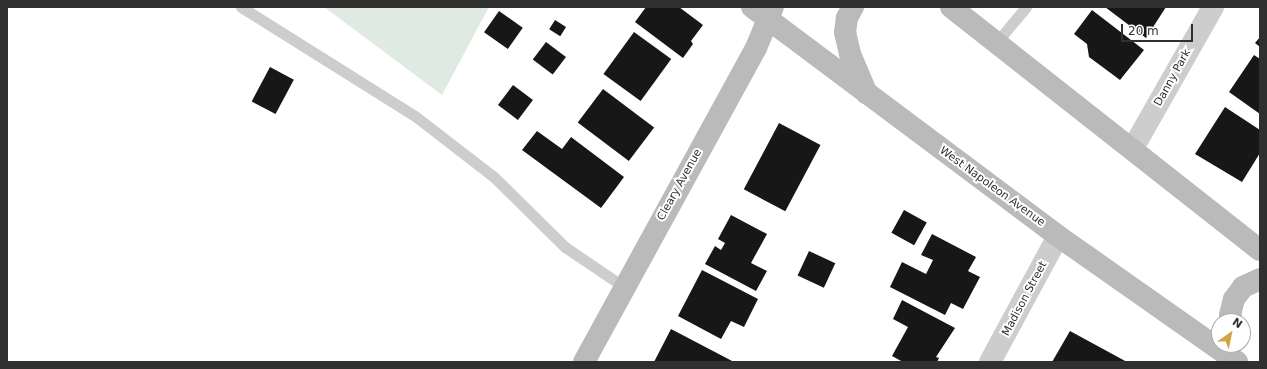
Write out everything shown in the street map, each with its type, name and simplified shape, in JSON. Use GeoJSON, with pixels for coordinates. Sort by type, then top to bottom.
{"type":"FeatureCollection","features":[{"type":"Feature","properties":{"kind":"main road"},"geometry":{"type":"LineString","coordinates":[[853,7],[847,18],[846,32],[850,54],[868,96]]}},
{"type":"Feature","properties":{"kind":"main road"},"geometry":{"type":"LineString","coordinates":[[951,7],[1133,148],[1260,250]]}},
{"type":"Feature","properties":{"kind":"main road","name":"Cleary Avenue"},"geometry":{"type":"LineString","coordinates":[[584,362],[624,286],[756,48],[764,11]]}},
{"type":"Feature","properties":{"kind":"main road","name":"West Napoleon Avenue"},"geometry":{"type":"LineString","coordinates":[[764,11],[868,96],[1058,236],[1237,362]]}},
{"type":"Feature","properties":{"kind":"main road"},"geometry":{"type":"LineString","coordinates":[[1230,313],[1234,299],[1243,287],[1260,279]]}},
{"type":"Feature","properties":{"kind":"street","name":"Danny Park"},"geometry":{"type":"LineString","coordinates":[[1133,148],[1213,7]]}},
{"type":"Feature","properties":{"kind":"street","name":"Madison Street"},"geometry":{"type":"LineString","coordinates":[[990,362],[1058,236]]}},
{"type":"Feature","properties":{"kind":"lane"},"geometry":{"type":"LineString","coordinates":[[241,7],[415,116],[494,177],[565,247],[624,286]]}},
{"type":"Feature","properties":{"kind":"lane"},"geometry":{"type":"LineString","coordinates":[[996,43],[1026,7]]}},
{"type":"Feature","properties":{"kind":"shaded area"},"geometry":{"type":"Polygon","coordinates":[[[324,7],[489,7],[442,95],[324,7]]]}},
{"type":"Feature","properties":{"kind":"building"},"geometry":{"type":"Polygon","coordinates":[[[646,7],[679,7],[703,25],[691,41],[693,44],[683,58],[635,22],[646,7]]]}},
{"type":"Feature","properties":{"kind":"building"},"geometry":{"type":"Polygon","coordinates":[[[1105,7],[1166,7],[1146,38],[1105,7]]]}},
{"type":"Feature","properties":{"kind":"building"},"geometry":{"type":"Polygon","coordinates":[[[1092,10],[1144,50],[1120,80],[1089,57],[1087,44],[1074,34],[1092,10]]]}},
{"type":"Feature","properties":{"kind":"building"},"geometry":{"type":"Polygon","coordinates":[[[499,11],[523,28],[508,49],[484,32],[499,11]]]}},
{"type":"Feature","properties":{"kind":"building"},"geometry":{"type":"Polygon","coordinates":[[[555,20],[566,27],[560,36],[549,29],[555,20]]]}},
{"type":"Feature","properties":{"kind":"building"},"geometry":{"type":"Polygon","coordinates":[[[634,32],[671,59],[641,101],[603,74],[634,32]]]}},
{"type":"Feature","properties":{"kind":"building"},"geometry":{"type":"Polygon","coordinates":[[[1260,37],[1260,47],[1255,43],[1260,37]]]}},
{"type":"Feature","properties":{"kind":"building"},"geometry":{"type":"Polygon","coordinates":[[[546,42],[566,57],[553,75],[533,60],[546,42]]]}},
{"type":"Feature","properties":{"kind":"building"},"geometry":{"type":"Polygon","coordinates":[[[1254,55],[1260,59],[1260,114],[1229,92],[1254,55]]]}},
{"type":"Feature","properties":{"kind":"building"},"geometry":{"type":"Polygon","coordinates":[[[270,67],[294,80],[276,114],[252,101],[270,67]]]}},
{"type":"Feature","properties":{"kind":"building"},"geometry":{"type":"Polygon","coordinates":[[[513,85],[533,100],[518,120],[498,105],[513,85]]]}},
{"type":"Feature","properties":{"kind":"building"},"geometry":{"type":"Polygon","coordinates":[[[603,89],[654,128],[629,161],[578,123],[603,89]]]}},
{"type":"Feature","properties":{"kind":"building"},"geometry":{"type":"Polygon","coordinates":[[[1225,107],[1260,130],[1260,153],[1242,182],[1195,154],[1225,107]]]}},
{"type":"Feature","properties":{"kind":"building"},"geometry":{"type":"Polygon","coordinates":[[[779,123],[820,145],[785,211],[744,189],[779,123]]]}},
{"type":"Feature","properties":{"kind":"building"},"geometry":{"type":"Polygon","coordinates":[[[537,131],[562,149],[571,137],[624,177],[601,208],[522,150],[537,131]]]}},
{"type":"Feature","properties":{"kind":"building"},"geometry":{"type":"Polygon","coordinates":[[[904,210],[927,223],[914,245],[891,233],[904,210]]]}},
{"type":"Feature","properties":{"kind":"building"},"geometry":{"type":"Polygon","coordinates":[[[731,215],[767,234],[751,263],[767,271],[756,291],[705,264],[715,246],[721,250],[725,243],[718,239],[731,215]]]}},
{"type":"Feature","properties":{"kind":"building"},"geometry":{"type":"Polygon","coordinates":[[[932,234],[976,257],[968,271],[980,277],[963,309],[951,303],[945,315],[890,287],[902,262],[926,274],[933,260],[921,255],[932,234]]]}},
{"type":"Feature","properties":{"kind":"building"},"geometry":{"type":"Polygon","coordinates":[[[809,251],[835,263],[824,288],[798,275],[809,251]]]}},
{"type":"Feature","properties":{"kind":"building"},"geometry":{"type":"Polygon","coordinates":[[[702,270],[758,299],[744,327],[731,321],[721,339],[678,316],[702,270]]]}},
{"type":"Feature","properties":{"kind":"building"},"geometry":{"type":"Polygon","coordinates":[[[902,300],[955,328],[936,357],[939,358],[937,362],[903,362],[892,356],[908,327],[893,319],[902,300]]]}},
{"type":"Feature","properties":{"kind":"building"},"geometry":{"type":"Polygon","coordinates":[[[671,329],[734,362],[654,362],[671,329]]]}},
{"type":"Feature","properties":{"kind":"building"},"geometry":{"type":"Polygon","coordinates":[[[1070,331],[1127,362],[1052,362],[1070,331]]]}}]}
